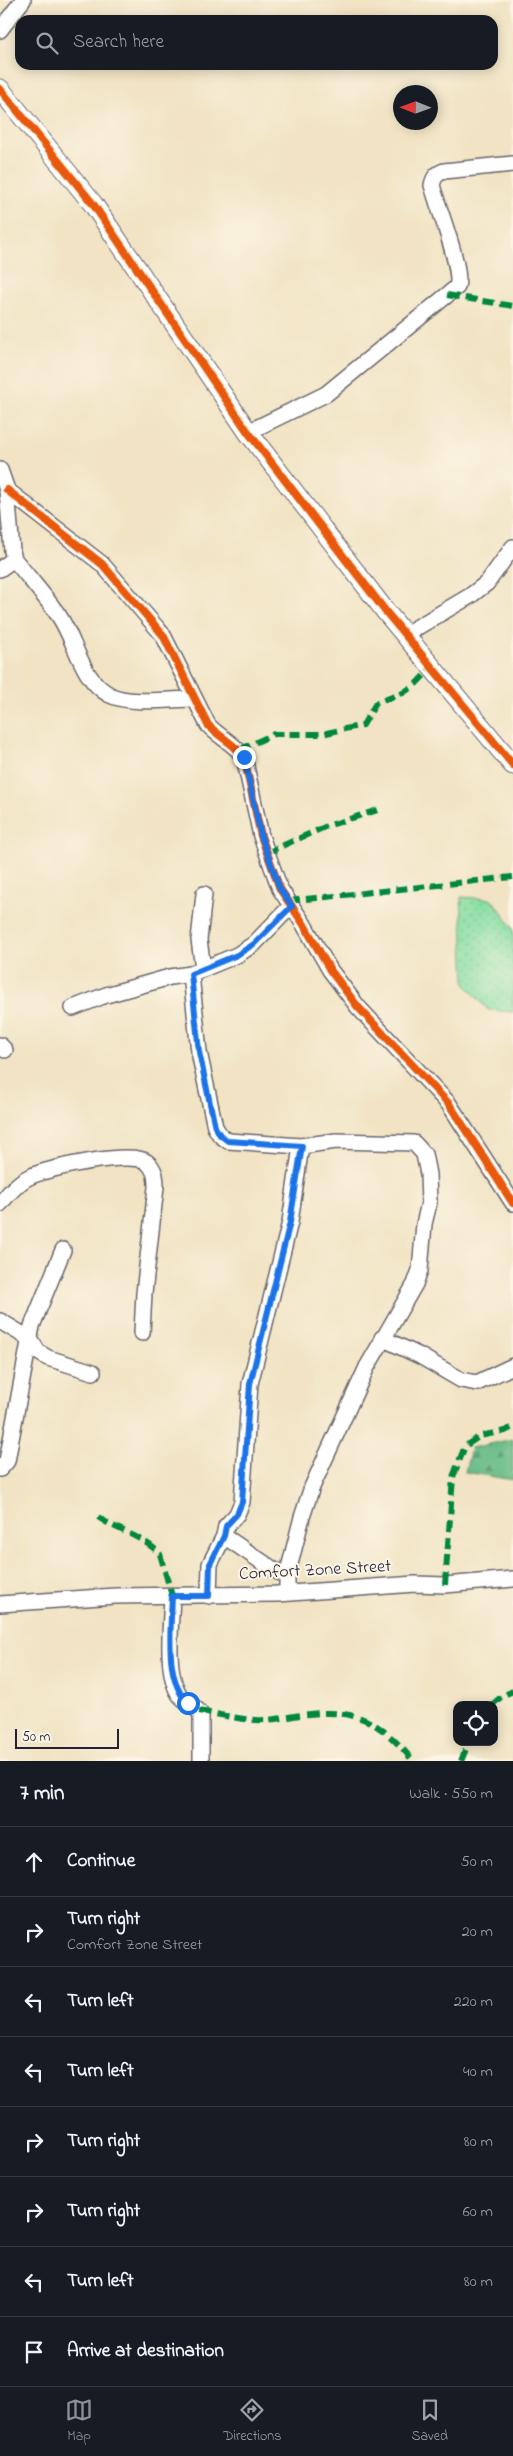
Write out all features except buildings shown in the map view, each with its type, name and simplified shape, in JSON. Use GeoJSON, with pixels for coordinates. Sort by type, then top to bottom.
{"type":"FeatureCollection","features":[{"type":"Feature","properties":{"kind":"street"},"geometry":{"type":"LineString","coordinates":[[0,30],[23,0]]}},
{"type":"Feature","properties":{"kind":"street"},"geometry":{"type":"LineString","coordinates":[[0,89],[93,204],[248,432],[404,635],[513,765]]}},
{"type":"Feature","properties":{"kind":"street"},"geometry":{"type":"LineString","coordinates":[[248,432],[326,394],[456,287],[458,282],[456,265],[432,185],[438,173],[444,170],[513,164]]}},
{"type":"Feature","properties":{"kind":"street"},"geometry":{"type":"LineString","coordinates":[[0,470],[7,490],[14,559],[58,616],[87,671],[105,692],[115,697],[127,699],[194,698]]}},
{"type":"Feature","properties":{"kind":"street"},"geometry":{"type":"LineString","coordinates":[[7,490],[102,564],[168,640],[179,670],[214,732],[239,750],[244,757],[261,836],[280,889],[330,970],[358,1007],[449,1104],[513,1203]]}},
{"type":"Feature","properties":{"kind":"street"},"geometry":{"type":"LineString","coordinates":[[404,635],[470,596],[487,583],[513,547]]}},
{"type":"Feature","properties":{"kind":"street"},"geometry":{"type":"LineString","coordinates":[[0,569],[14,559]]}},
{"type":"Feature","properties":{"kind":"street"},"geometry":{"type":"LineString","coordinates":[[204,894],[197,971],[199,1052],[215,1127],[220,1135],[228,1141],[302,1146],[336,1141],[377,1143],[402,1141],[414,1143],[424,1154],[428,1174],[429,1203],[424,1224],[420,1270],[415,1284],[382,1338],[312,1487],[302,1517],[287,1576],[287,1593]]}},
{"type":"Feature","properties":{"kind":"street"},"geometry":{"type":"LineString","coordinates":[[72,1008],[106,995],[197,971],[237,955],[254,944],[292,906]]}},
{"type":"Feature","properties":{"kind":"street"},"geometry":{"type":"LineString","coordinates":[[209,1596],[210,1564],[224,1536],[226,1526],[237,1514],[242,1502],[250,1384],[290,1222],[302,1146]]}},
{"type":"Feature","properties":{"kind":"street"},"geometry":{"type":"LineString","coordinates":[[0,1204],[19,1184],[48,1170],[112,1159],[147,1162],[155,1173],[156,1187],[144,1293],[142,1333]]}},
{"type":"Feature","properties":{"kind":"street"},"geometry":{"type":"LineString","coordinates":[[0,1469],[7,1461],[30,1339],[43,1296],[63,1250]]}},
{"type":"Feature","properties":{"kind":"street"},"geometry":{"type":"LineString","coordinates":[[0,1321],[30,1339],[38,1352],[48,1358],[93,1372]]}},
{"type":"Feature","properties":{"kind":"street"},"geometry":{"type":"LineString","coordinates":[[382,1338],[420,1356],[451,1376],[466,1382],[482,1381],[513,1366]]}},
{"type":"Feature","properties":{"kind":"street"},"geometry":{"type":"LineString","coordinates":[[224,1536],[274,1570],[287,1576]]}},
{"type":"Feature","properties":{"kind":"street","name":"Comfort Zone Street"},"geometry":{"type":"LineString","coordinates":[[0,1604],[115,1596],[209,1596],[287,1593],[415,1584],[445,1585],[513,1578]]}},
{"type":"Feature","properties":{"kind":"street"},"geometry":{"type":"LineString","coordinates":[[172,1596],[171,1643],[174,1680],[178,1693],[199,1711],[201,1715],[201,1761]]}},
{"type":"Feature","properties":{"kind":"green space"},"geometry":{"type":"Polygon","coordinates":[[[461,897],[490,899],[497,905],[513,929],[513,1012],[488,1010],[465,984],[461,897]]]}},
{"type":"Feature","properties":{"kind":"green space"},"geometry":{"type":"Polygon","coordinates":[[[513,1439],[513,1480],[465,1472],[471,1448],[513,1439]]]}},
{"type":"Feature","properties":{"kind":"marked path"},"geometry":{"type":"LineString","coordinates":[[447,295],[513,306]]}},
{"type":"Feature","properties":{"kind":"marked path"},"geometry":{"type":"LineString","coordinates":[[239,750],[274,734],[322,734],[363,725],[376,703],[403,693],[416,684],[431,668]]}},
{"type":"Feature","properties":{"kind":"marked path"},"geometry":{"type":"LineString","coordinates":[[266,853],[327,826],[381,809]]}},
{"type":"Feature","properties":{"kind":"marked path"},"geometry":{"type":"LineString","coordinates":[[288,901],[513,877]]}},
{"type":"Feature","properties":{"kind":"marked path"},"geometry":{"type":"LineString","coordinates":[[445,1585],[453,1477],[465,1446],[480,1436],[505,1431],[513,1427]]}},
{"type":"Feature","properties":{"kind":"marked path"},"geometry":{"type":"LineString","coordinates":[[98,1517],[138,1538],[160,1554],[172,1596]]}},
{"type":"Feature","properties":{"kind":"marked path"},"geometry":{"type":"LineString","coordinates":[[496,1701],[513,1691]]}},
{"type":"Feature","properties":{"kind":"marked path"},"geometry":{"type":"LineString","coordinates":[[199,1711],[255,1720],[320,1713],[351,1715],[377,1726],[389,1735],[413,1761]]}},
{"type":"Feature","properties":{"kind":"marked path"},"geometry":{"type":"LineString","coordinates":[[461,1761],[467,1746]]}},
{"type":"Feature","properties":{"kind":"cycle path"},"geometry":{"type":"LineString","coordinates":[[0,89],[93,204],[248,432],[386,612],[513,765]]}},
{"type":"Feature","properties":{"kind":"cycle path"},"geometry":{"type":"LineString","coordinates":[[7,490],[102,564],[163,635],[208,725],[244,757],[261,836],[280,889],[303,923],[330,970],[358,1007],[449,1104],[513,1203]]}},
{"type":"Feature","properties":{"kind":"route"},"geometry":{"type":"LineString","coordinates":[[188,1703],[178,1693],[174,1680],[171,1643],[172,1596],[209,1596],[210,1564],[224,1536],[226,1526],[237,1514],[242,1502],[250,1384],[290,1222],[302,1146],[228,1141],[220,1135],[215,1127],[199,1052],[191,974],[237,955],[254,944],[292,906],[280,889],[261,836],[244,757]]}}]}
